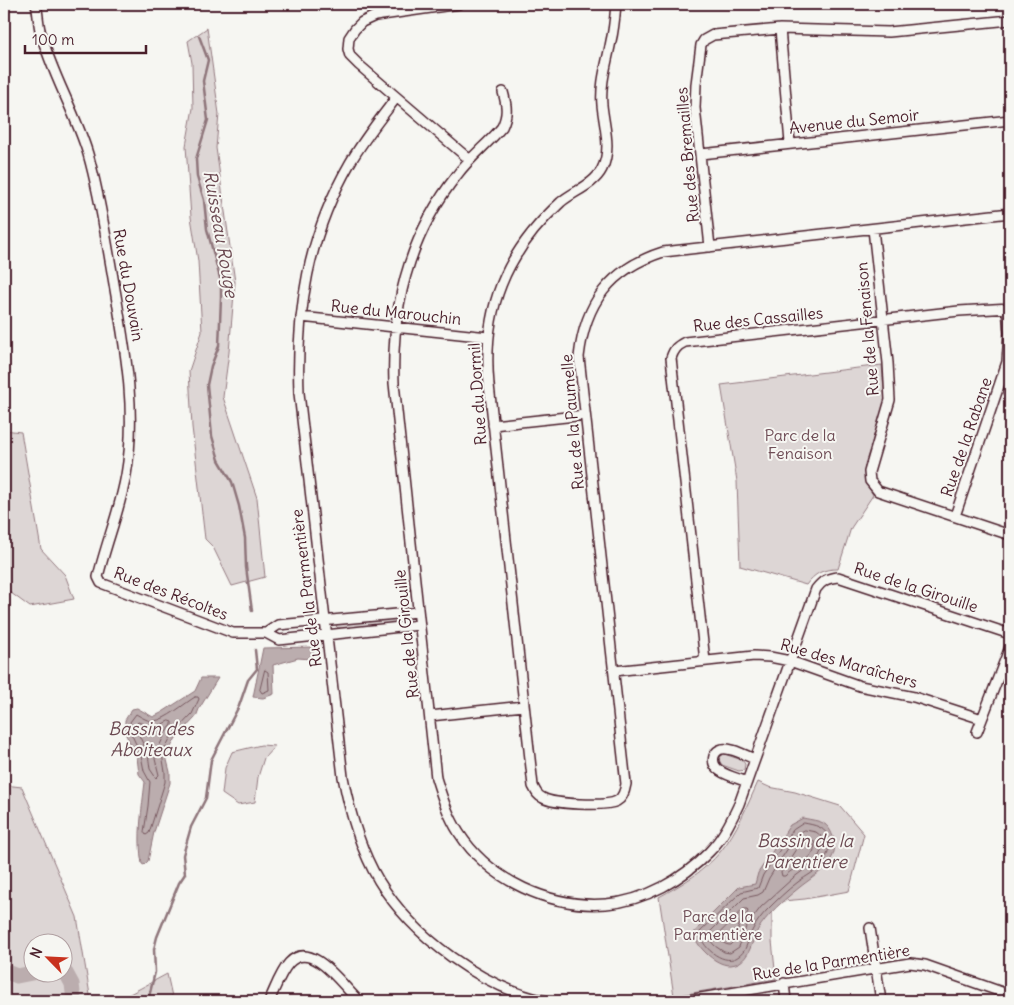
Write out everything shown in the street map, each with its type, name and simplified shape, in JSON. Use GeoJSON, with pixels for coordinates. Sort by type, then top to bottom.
{"type":"FeatureCollection","features":[{"type":"Feature","properties":{"kind":"street","name":"Rue du Douvain"},"geometry":{"type":"LineString","coordinates":[[36,4],[40,30],[87,152],[98,190],[130,385],[130,437],[126,474],[119,508],[98,577]]}},
{"type":"Feature","properties":{"kind":"street"},"geometry":{"type":"LineString","coordinates":[[459,4],[376,16],[362,22],[355,28],[349,38],[348,48],[350,56],[396,98],[470,160]]}},
{"type":"Feature","properties":{"kind":"street","name":"Rue du Dormil"},"geometry":{"type":"LineString","coordinates":[[524,706],[486,359],[488,337],[493,310],[501,285],[523,243],[539,223],[564,200],[592,181],[601,171],[606,158],[607,140],[602,88],[612,39],[616,4]]}},
{"type":"Feature","properties":{"kind":"street","name":"Rue des Bremailles"},"geometry":{"type":"LineString","coordinates":[[710,246],[696,108],[696,84],[701,45],[704,40],[712,35],[780,29],[889,32],[1010,20]]}},
{"type":"Feature","properties":{"kind":"street"},"geometry":{"type":"LineString","coordinates":[[780,29],[790,143]]}},
{"type":"Feature","properties":{"kind":"street","name":"Rue de la Girouille"},"geometry":{"type":"LineString","coordinates":[[503,92],[507,108],[506,118],[502,127],[470,160],[447,188],[423,229],[405,277],[395,327],[393,350],[394,383],[436,778],[445,806],[460,834],[476,855],[498,873],[526,890],[551,898],[577,903],[607,904],[632,899],[654,891],[681,876],[710,851],[726,831],[739,804],[816,589],[821,582],[829,578],[838,577],[1010,634]]}},
{"type":"Feature","properties":{"kind":"street","name":"Rue de la Parmentière"},"geometry":{"type":"LineString","coordinates":[[396,98],[350,162],[329,204],[316,237],[308,266],[298,352],[299,393],[343,777],[350,812],[363,848],[380,882],[399,908],[426,937],[461,964],[495,983],[546,1001]]}},
{"type":"Feature","properties":{"kind":"street","name":"Avenue du Semoir"},"geometry":{"type":"LineString","coordinates":[[701,154],[1010,120]]}},
{"type":"Feature","properties":{"kind":"street","name":"Rue de la Paumelle"},"geometry":{"type":"LineString","coordinates":[[524,706],[533,786],[537,794],[544,799],[559,803],[584,805],[617,801],[624,794],[626,784],[579,357],[586,320],[594,304],[622,272],[642,259],[663,252],[1010,213]]}},
{"type":"Feature","properties":{"kind":"street","name":"Rue de la Fenaison"},"geometry":{"type":"LineString","coordinates":[[873,229],[888,363],[890,400],[869,472],[870,481],[878,491],[1010,535]]}},
{"type":"Feature","properties":{"kind":"street","name":"Rue des Cassailles"},"geometry":{"type":"LineString","coordinates":[[705,661],[671,358],[673,351],[678,345],[685,342],[959,311],[1008,308]]}},
{"type":"Feature","properties":{"kind":"street","name":"Rue de la Rabane"},"geometry":{"type":"LineString","coordinates":[[955,516],[1007,362],[1008,308]]}},
{"type":"Feature","properties":{"kind":"street","name":"Rue du Marouchin"},"geometry":{"type":"LineString","coordinates":[[301,317],[488,337]]}},
{"type":"Feature","properties":{"kind":"street"},"geometry":{"type":"LineString","coordinates":[[493,425],[585,415]]}},
{"type":"Feature","properties":{"kind":"street","name":"Rue des Récoltes"},"geometry":{"type":"LineString","coordinates":[[98,577],[101,583],[233,633],[266,633],[279,640],[419,625]]}},
{"type":"Feature","properties":{"kind":"street","name":"Rue des Récoltes"},"geometry":{"type":"LineString","coordinates":[[266,633],[278,625],[418,612]]}},
{"type":"Feature","properties":{"kind":"street"},"geometry":{"type":"LineString","coordinates":[[977,732],[1010,647]]}},
{"type":"Feature","properties":{"kind":"street","name":"Rue des Maraîchers"},"geometry":{"type":"LineString","coordinates":[[614,671],[754,656],[770,657],[790,661],[860,686],[914,697],[982,719]]}},
{"type":"Feature","properties":{"kind":"street"},"geometry":{"type":"LineString","coordinates":[[430,716],[524,706]]}},
{"type":"Feature","properties":{"kind":"street"},"geometry":{"type":"LineString","coordinates":[[747,782],[720,771],[714,766],[714,753],[720,749],[727,749],[755,759]]}},
{"type":"Feature","properties":{"kind":"street"},"geometry":{"type":"LineString","coordinates":[[870,928],[881,1001]]}},
{"type":"Feature","properties":{"kind":"street"},"geometry":{"type":"LineString","coordinates":[[269,1001],[289,964],[303,956],[320,961],[359,1001]]}},
{"type":"Feature","properties":{"kind":"street","name":"Rue de la Parmentière"},"geometry":{"type":"LineString","coordinates":[[683,1001],[910,963],[918,963],[1010,995]]}},
{"type":"Feature","properties":{"kind":"street"},"geometry":{"type":"LineString","coordinates":[[784,984],[786,1001]]}},
{"type":"Feature","properties":{"kind":"green space"},"geometry":{"type":"Polygon","coordinates":[[[207,28],[219,114],[216,148],[235,282],[223,397],[257,498],[265,577],[232,586],[213,547],[205,539],[192,427],[189,371],[202,332],[198,261],[191,217],[186,146],[193,108],[192,63],[188,41],[207,28]]]}},
{"type":"Feature","properties":{"kind":"green space","name":"Parc de la Fenaison"},"geometry":{"type":"Polygon","coordinates":[[[882,365],[885,402],[865,464],[866,480],[873,495],[851,528],[838,569],[820,572],[806,585],[740,566],[737,481],[721,385],[882,365]]]}},
{"type":"Feature","properties":{"kind":"green space"},"geometry":{"type":"Polygon","coordinates":[[[4,430],[21,432],[41,549],[65,575],[74,599],[30,607],[7,590],[4,580],[4,430]]]}},
{"type":"Feature","properties":{"kind":"green space"},"geometry":{"type":"Polygon","coordinates":[[[389,619],[408,620],[407,622],[354,629],[338,628],[336,626],[337,624],[389,619]]]}},
{"type":"Feature","properties":{"kind":"green space"},"geometry":{"type":"Polygon","coordinates":[[[261,745],[275,746],[264,758],[258,777],[255,802],[238,805],[222,794],[225,768],[232,752],[261,745]]]}},
{"type":"Feature","properties":{"kind":"green space"},"geometry":{"type":"Polygon","coordinates":[[[724,754],[742,760],[745,764],[744,770],[739,771],[722,765],[719,760],[724,754]]]}},
{"type":"Feature","properties":{"kind":"green space","name":"Parc de la Parmentière"},"geometry":{"type":"Polygon","coordinates":[[[758,782],[769,787],[795,792],[840,806],[864,834],[849,891],[805,899],[772,902],[772,941],[776,979],[674,996],[659,897],[700,871],[715,858],[737,827],[758,782]]]}},
{"type":"Feature","properties":{"kind":"green space"},"geometry":{"type":"Polygon","coordinates":[[[4,785],[22,787],[77,917],[91,1001],[4,1000],[4,785]]]}},
{"type":"Feature","properties":{"kind":"green space"},"geometry":{"type":"Polygon","coordinates":[[[167,974],[173,1001],[131,1001],[128,995],[167,974]]]}},
{"type":"Feature","properties":{"kind":"water"},"geometry":{"type":"Polygon","coordinates":[[[315,647],[311,659],[298,658],[273,665],[274,694],[263,698],[253,697],[263,648],[315,647]]]}},
{"type":"Feature","properties":{"kind":"water","name":"Bassin des Aboiteaux"},"geometry":{"type":"Polygon","coordinates":[[[201,678],[218,678],[196,717],[176,738],[166,756],[170,772],[170,783],[154,832],[148,861],[144,865],[142,864],[140,833],[145,782],[139,774],[137,757],[125,733],[125,720],[132,709],[137,708],[153,717],[161,713],[195,691],[201,678]]]}},
{"type":"Feature","properties":{"kind":"water","name":"Bassin de la Parentiere"},"geometry":{"type":"Polygon","coordinates":[[[803,818],[823,823],[832,833],[835,848],[829,862],[819,873],[788,897],[769,915],[758,929],[745,958],[737,964],[731,965],[716,961],[700,946],[696,940],[695,931],[739,887],[755,884],[758,873],[790,825],[803,818]]]}},
{"type":"Feature","properties":{"kind":"waterway","name":"Ruisseau Rouge"},"geometry":{"type":"LineString","coordinates":[[199,36],[208,60],[203,81],[208,120],[196,159],[197,177],[204,200],[207,229],[221,282],[219,346],[211,366],[207,385],[212,436],[219,460],[232,482],[239,506],[245,538],[246,567],[252,611]]}},
{"type":"Feature","properties":{"kind":"waterway","name":"Ruisseau Rouge"},"geometry":{"type":"LineString","coordinates":[[148,1001],[155,972],[154,949],[157,937],[179,883],[185,874],[183,855],[191,827],[206,798],[211,760],[239,706],[248,680],[257,669],[255,650]]}},
{"type":"Feature","properties":{"kind":"waterway"},"geometry":{"type":"LineString","coordinates":[[4,971],[17,976],[22,975]]}},
{"type":"Feature","properties":{"kind":"waterway"},"geometry":{"type":"LineString","coordinates":[[71,982],[74,1001]]}}]}
